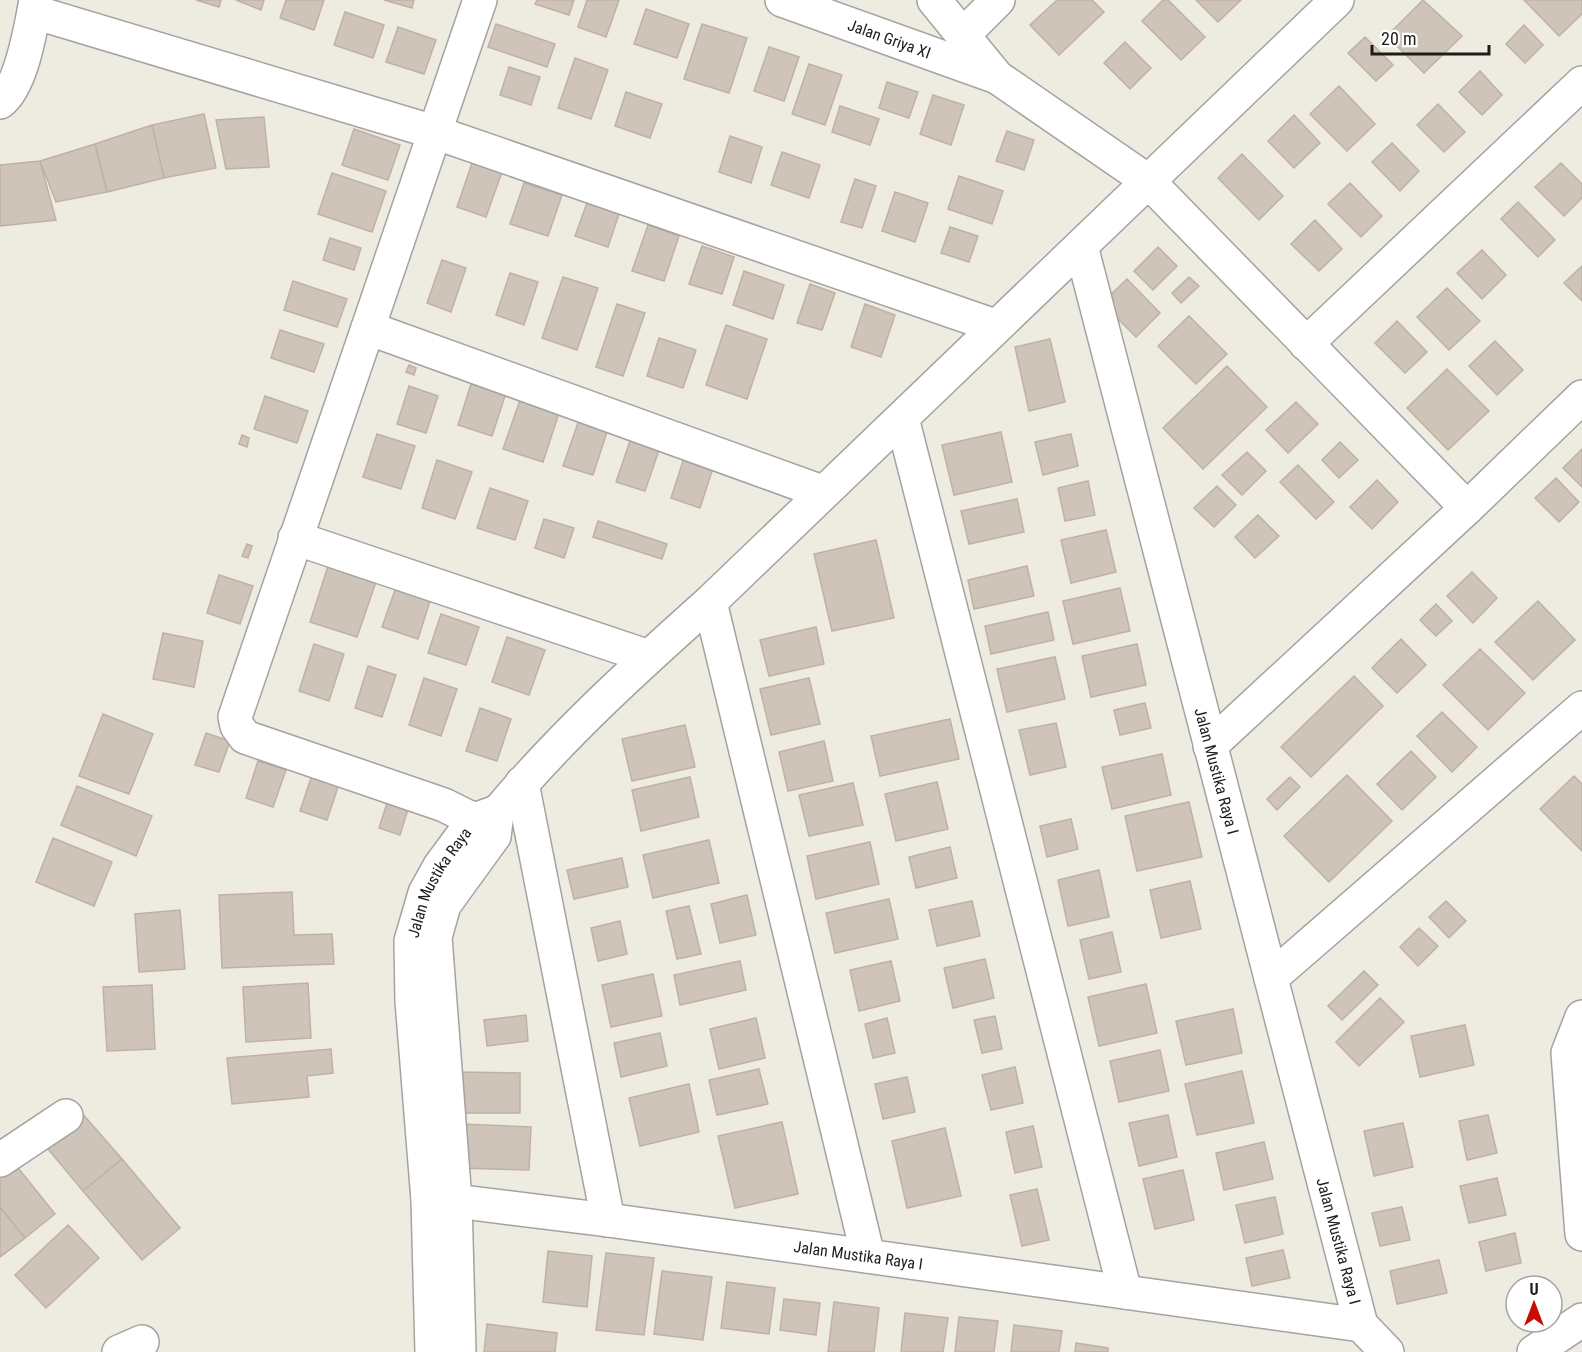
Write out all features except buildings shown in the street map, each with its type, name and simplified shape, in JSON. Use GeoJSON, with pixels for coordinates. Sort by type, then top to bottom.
{"type":"FeatureCollection","features":[{"type":"Feature","properties":{"kind":"street"},"geometry":{"type":"LineString","coordinates":[[480,0],[295,538],[236,717],[237,726],[245,737],[444,805],[488,823]]}},
{"type":"Feature","properties":{"kind":"street","name":"Jalan Griya XI"},"geometry":{"type":"LineString","coordinates":[[782,0],[997,77]]}},
{"type":"Feature","properties":{"kind":"street"},"geometry":{"type":"LineString","coordinates":[[934,0],[997,77],[1148,182],[1467,508]]}},
{"type":"Feature","properties":{"kind":"street"},"geometry":{"type":"LineString","coordinates":[[963,35],[998,0]]}},
{"type":"Feature","properties":{"kind":"street","name":"Jalan Mustika Raya"},"geometry":{"type":"LineString","coordinates":[[459,1352],[441,1201],[412,1001],[411,941],[425,893],[440,866],[488,823],[522,783],[648,657],[710,602],[822,492],[902,418],[994,326],[1081,246],[1337,0]]}},
{"type":"Feature","properties":{"kind":"street"},"geometry":{"type":"LineString","coordinates":[[0,102],[9,96],[18,74],[35,6],[434,132],[994,326]]}},
{"type":"Feature","properties":{"kind":"street"},"geometry":{"type":"LineString","coordinates":[[1306,344],[1582,83]]}},
{"type":"Feature","properties":{"kind":"street","name":"Jalan Mustika Raya I"},"geometry":{"type":"LineString","coordinates":[[441,1201],[608,1220],[1125,1292],[1362,1339],[1081,246]]}},
{"type":"Feature","properties":{"kind":"street"},"geometry":{"type":"LineString","coordinates":[[368,328],[822,492]]}},
{"type":"Feature","properties":{"kind":"street"},"geometry":{"type":"LineString","coordinates":[[1210,747],[1467,508],[1582,397]]}},
{"type":"Feature","properties":{"kind":"street"},"geometry":{"type":"LineString","coordinates":[[902,418],[1125,1292]]}},
{"type":"Feature","properties":{"kind":"street"},"geometry":{"type":"LineString","coordinates":[[295,538],[648,657]]}},
{"type":"Feature","properties":{"kind":"street"},"geometry":{"type":"LineString","coordinates":[[710,602],[868,1256]]}},
{"type":"Feature","properties":{"kind":"street"},"geometry":{"type":"LineString","coordinates":[[1271,978],[1582,708]]}},
{"type":"Feature","properties":{"kind":"street"},"geometry":{"type":"LineString","coordinates":[[522,783],[608,1220]]}},
{"type":"Feature","properties":{"kind":"street"},"geometry":{"type":"LineString","coordinates":[[1582,1017],[1575,1054],[1582,1233]]}},
{"type":"Feature","properties":{"kind":"street"},"geometry":{"type":"LineString","coordinates":[[0,1160],[66,1116]]}},
{"type":"Feature","properties":{"kind":"street","name":"Jalan Mustika Raya"},"geometry":{"type":"LineString","coordinates":[[432,1352],[441,1201]]}},
{"type":"Feature","properties":{"kind":"street"},"geometry":{"type":"LineString","coordinates":[[1534,1352],[1582,1320]]}},
{"type":"Feature","properties":{"kind":"street"},"geometry":{"type":"LineString","coordinates":[[1362,1339],[1387,1352]]}}]}
